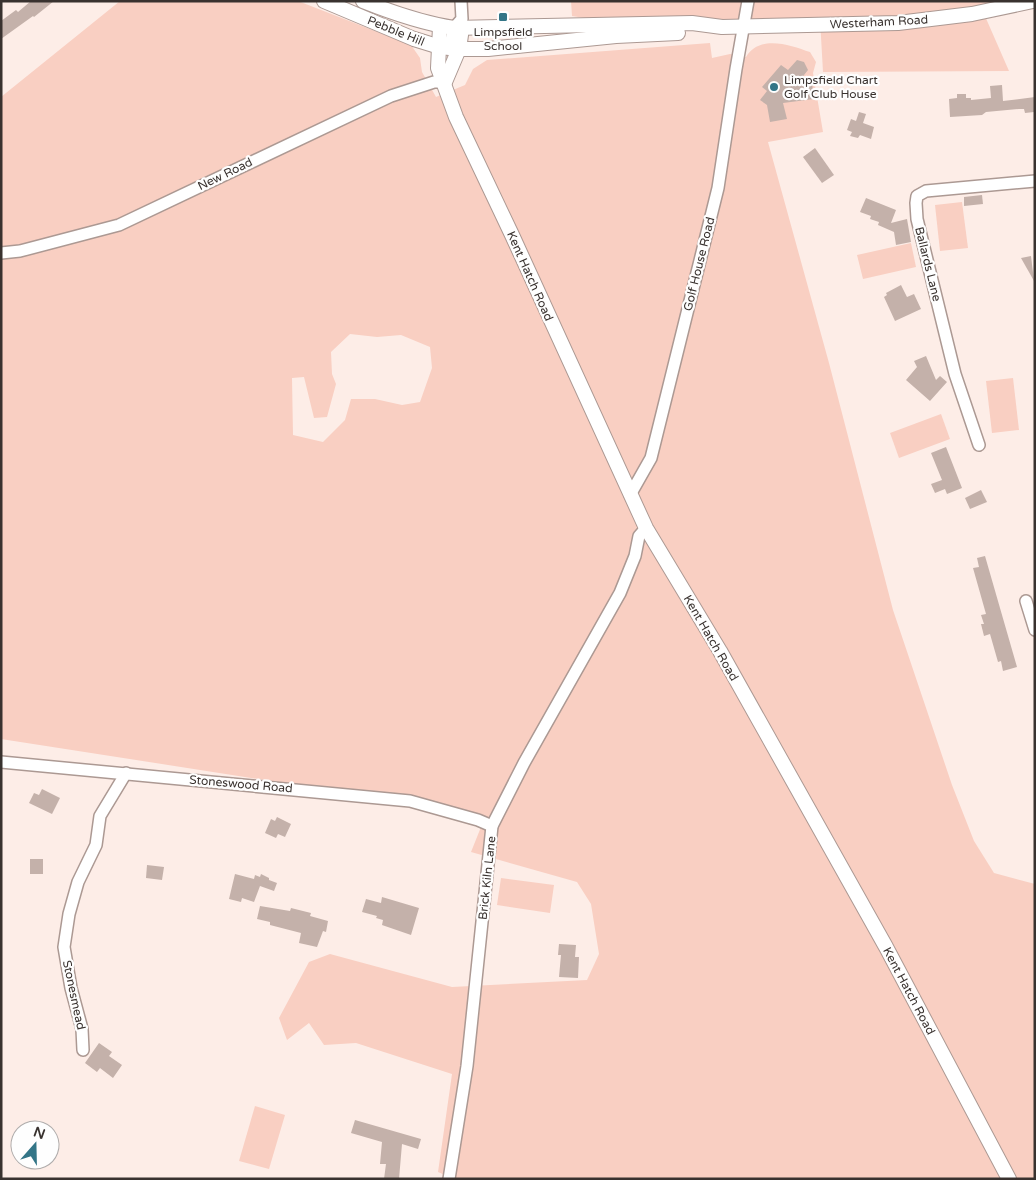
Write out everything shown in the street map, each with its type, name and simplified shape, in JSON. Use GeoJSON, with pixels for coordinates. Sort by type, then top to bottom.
{"type":"FeatureCollection","features":[{"type":"Feature","properties":{"kind":"main road","name":"Pebble Hill"},"geometry":{"type":"LineString","coordinates":[[324,1],[414,39],[450,48]]}},
{"type":"Feature","properties":{"kind":"main road","name":"Pebble Hill"},"geometry":{"type":"LineString","coordinates":[[363,1],[388,11],[451,28]]}},
{"type":"Feature","properties":{"kind":"main road","name":"Westerham Road"},"geometry":{"type":"LineString","coordinates":[[451,28],[692,23],[722,27],[878,24],[921,21],[972,14],[1033,1]]}},
{"type":"Feature","properties":{"kind":"main road","name":"Westerham Road"},"geometry":{"type":"LineString","coordinates":[[450,48],[488,49],[616,36],[693,32],[722,27]]}},
{"type":"Feature","properties":{"kind":"main road","name":"Kent Hatch Road"},"geometry":{"type":"LineString","coordinates":[[445,82],[451,28]]}},
{"type":"Feature","properties":{"kind":"main road"},"geometry":{"type":"LineString","coordinates":[[450,48],[451,28]]}},
{"type":"Feature","properties":{"kind":"main road","name":"Kent Hatch Road"},"geometry":{"type":"LineString","coordinates":[[450,48],[438,61],[438,68],[445,82],[456,117],[646,528],[720,651],[886,947],[1009,1179]]}},
{"type":"Feature","properties":{"kind":"street"},"geometry":{"type":"LineString","coordinates":[[451,28],[462,19],[461,1]]}},
{"type":"Feature","properties":{"kind":"street","name":"Golf House Road"},"geometry":{"type":"LineString","coordinates":[[630,494],[651,458],[718,188],[748,1]]}},
{"type":"Feature","properties":{"kind":"street","name":"New Road"},"geometry":{"type":"LineString","coordinates":[[1,253],[20,251],[119,225],[391,96],[434,82],[445,82]]}},
{"type":"Feature","properties":{"kind":"street","name":"Ballards Lane"},"geometry":{"type":"LineString","coordinates":[[979,445],[955,374],[917,219],[916,202],[918,196],[926,191],[1035,181]]}},
{"type":"Feature","properties":{"kind":"street","name":"Brick Kiln Lane"},"geometry":{"type":"LineString","coordinates":[[452,1177],[467,1066],[492,826],[524,763],[620,593],[635,556],[639,536],[646,528]]}},
{"type":"Feature","properties":{"kind":"street"},"geometry":{"type":"LineString","coordinates":[[1026,601],[1035,630]]}},
{"type":"Feature","properties":{"kind":"street","name":"Stoneswood Road"},"geometry":{"type":"LineString","coordinates":[[1,762],[410,800],[492,826]]}},
{"type":"Feature","properties":{"kind":"street","name":"Stonesmead"},"geometry":{"type":"LineString","coordinates":[[83,1050],[82,1029],[71,988],[64,947],[69,914],[78,882],[96,845],[100,816],[126,773]]}},
{"type":"Feature","properties":{"kind":"shaded area"},"geometry":{"type":"Polygon","coordinates":[[[120,1],[298,1],[411,45],[420,58],[422,72],[436,97],[465,85],[473,69],[487,60],[710,43],[712,58],[730,54],[746,57],[752,50],[767,43],[785,44],[810,52],[816,62],[813,73],[823,132],[768,142],[829,363],[893,610],[952,785],[974,841],[994,873],[1035,884],[1035,1179],[454,1179],[438,1172],[452,1074],[356,1043],[324,1045],[309,1023],[287,1040],[279,1018],[309,962],[330,954],[452,987],[587,980],[599,954],[591,904],[577,882],[471,852],[485,817],[401,796],[297,785],[1,739],[1,97],[120,1]],[[350,334],[331,352],[332,374],[336,384],[327,417],[314,418],[304,377],[292,378],[293,435],[323,442],[345,420],[351,399],[375,399],[402,405],[420,402],[432,368],[430,347],[401,335],[377,337],[350,334]]]}},
{"type":"Feature","properties":{"kind":"shaded area"},"geometry":{"type":"Polygon","coordinates":[[[571,1],[996,1],[981,7],[1009,71],[823,72],[820,19],[659,22],[596,20],[572,16],[571,1]]]}},
{"type":"Feature","properties":{"kind":"shaded area"},"geometry":{"type":"Polygon","coordinates":[[[962,202],[968,248],[940,251],[935,205],[962,202]]]}},
{"type":"Feature","properties":{"kind":"shaded area"},"geometry":{"type":"Polygon","coordinates":[[[911,243],[916,267],[863,279],[857,255],[911,243]]]}},
{"type":"Feature","properties":{"kind":"shaded area"},"geometry":{"type":"Polygon","coordinates":[[[1013,378],[1019,430],[992,433],[986,381],[1013,378]]]}},
{"type":"Feature","properties":{"kind":"shaded area"},"geometry":{"type":"Polygon","coordinates":[[[941,414],[950,439],[899,458],[890,433],[941,414]]]}},
{"type":"Feature","properties":{"kind":"shaded area"},"geometry":{"type":"Polygon","coordinates":[[[501,878],[554,885],[550,913],[497,905],[501,878]]]}},
{"type":"Feature","properties":{"kind":"shaded area"},"geometry":{"type":"Polygon","coordinates":[[[255,1106],[285,1115],[269,1169],[239,1161],[255,1106]]]}},
{"type":"Feature","properties":{"kind":"building"},"geometry":{"type":"Polygon","coordinates":[[[31,1],[54,1],[1,39],[1,21],[16,10],[18,12],[31,1]]]}},
{"type":"Feature","properties":{"kind":"building"},"geometry":{"type":"Polygon","coordinates":[[[797,60],[804,62],[808,70],[796,85],[812,83],[814,99],[783,103],[787,119],[770,122],[767,105],[760,100],[767,91],[762,87],[781,65],[788,70],[797,60]]]}},
{"type":"Feature","properties":{"kind":"building"},"geometry":{"type":"Polygon","coordinates":[[[1002,85],[1003,101],[1035,97],[1034,112],[1025,113],[1024,109],[1019,109],[986,112],[982,115],[950,117],[949,99],[957,98],[957,94],[966,94],[966,98],[971,98],[971,100],[991,98],[990,86],[1002,85]]]}},
{"type":"Feature","properties":{"kind":"building"},"geometry":{"type":"Polygon","coordinates":[[[859,112],[866,114],[863,123],[874,127],[871,139],[860,135],[858,138],[850,136],[852,132],[847,130],[851,119],[856,121],[859,112]]]}},
{"type":"Feature","properties":{"kind":"building"},"geometry":{"type":"Polygon","coordinates":[[[815,148],[834,175],[822,183],[803,157],[815,148]]]}},
{"type":"Feature","properties":{"kind":"building"},"geometry":{"type":"Polygon","coordinates":[[[982,195],[983,204],[964,206],[964,197],[982,195]]]}},
{"type":"Feature","properties":{"kind":"building"},"geometry":{"type":"Polygon","coordinates":[[[866,198],[896,210],[891,223],[907,219],[911,242],[896,245],[894,232],[878,225],[879,222],[870,219],[871,216],[860,212],[866,198]]]}},
{"type":"Feature","properties":{"kind":"building"},"geometry":{"type":"Polygon","coordinates":[[[1031,256],[1034,281],[1021,258],[1031,256]]]}},
{"type":"Feature","properties":{"kind":"building"},"geometry":{"type":"Polygon","coordinates":[[[901,285],[907,297],[914,294],[921,309],[895,321],[884,297],[887,295],[886,293],[901,285]]]}},
{"type":"Feature","properties":{"kind":"building"},"geometry":{"type":"Polygon","coordinates":[[[926,356],[936,380],[940,376],[947,382],[930,401],[906,380],[917,367],[914,361],[926,356]]]}},
{"type":"Feature","properties":{"kind":"building"},"geometry":{"type":"Polygon","coordinates":[[[946,447],[962,488],[947,494],[945,489],[935,493],[931,484],[942,480],[931,453],[946,447]]]}},
{"type":"Feature","properties":{"kind":"building"},"geometry":{"type":"Polygon","coordinates":[[[981,490],[987,502],[970,509],[965,498],[981,490]]]}},
{"type":"Feature","properties":{"kind":"building"},"geometry":{"type":"Polygon","coordinates":[[[985,556],[1017,667],[1003,671],[1001,661],[998,662],[990,634],[984,636],[981,624],[984,624],[981,615],[986,614],[973,568],[979,567],[977,558],[985,556]]]}},
{"type":"Feature","properties":{"kind":"building"},"geometry":{"type":"Polygon","coordinates":[[[42,789],[60,798],[52,814],[29,803],[34,793],[39,795],[42,789]]]}},
{"type":"Feature","properties":{"kind":"building"},"geometry":{"type":"Polygon","coordinates":[[[277,817],[291,824],[285,837],[278,834],[276,838],[265,833],[271,819],[275,821],[277,817]]]}},
{"type":"Feature","properties":{"kind":"building"},"geometry":{"type":"Polygon","coordinates":[[[30,859],[43,859],[43,874],[30,874],[30,859]]]}},
{"type":"Feature","properties":{"kind":"building"},"geometry":{"type":"Polygon","coordinates":[[[147,865],[164,867],[162,880],[146,878],[147,865]]]}},
{"type":"Feature","properties":{"kind":"building"},"geometry":{"type":"Polygon","coordinates":[[[235,874],[254,879],[255,875],[260,877],[261,874],[277,883],[274,891],[260,886],[254,902],[242,898],[241,902],[229,899],[235,874]]]}},
{"type":"Feature","properties":{"kind":"building"},"geometry":{"type":"Polygon","coordinates":[[[382,897],[419,908],[411,935],[382,925],[383,920],[376,918],[377,916],[362,912],[366,899],[381,903],[382,897]]]}},
{"type":"Feature","properties":{"kind":"building"},"geometry":{"type":"Polygon","coordinates":[[[260,906],[290,911],[291,908],[311,913],[310,916],[328,921],[326,932],[323,931],[317,947],[299,943],[301,933],[270,925],[270,922],[257,919],[260,906]]]}},
{"type":"Feature","properties":{"kind":"building"},"geometry":{"type":"Polygon","coordinates":[[[559,944],[576,945],[575,957],[579,957],[578,978],[559,977],[561,955],[558,955],[559,944]]]}},
{"type":"Feature","properties":{"kind":"building"},"geometry":{"type":"Polygon","coordinates":[[[99,1043],[112,1052],[109,1056],[122,1065],[113,1078],[100,1068],[97,1072],[85,1063],[99,1043]]]}},
{"type":"Feature","properties":{"kind":"building"},"geometry":{"type":"Polygon","coordinates":[[[355,1120],[421,1139],[418,1149],[402,1144],[399,1179],[384,1179],[386,1164],[380,1164],[382,1142],[351,1133],[355,1120]]]}},
{"type":"Feature","properties":{"kind":"place","name":"Limpsfield School"},"geometry":{"type":"Point","coordinates":[503,17]}},
{"type":"Feature","properties":{"kind":"place","name":"Limpsfield Chart Golf Club House"},"geometry":{"type":"Point","coordinates":[774,87]}}]}
